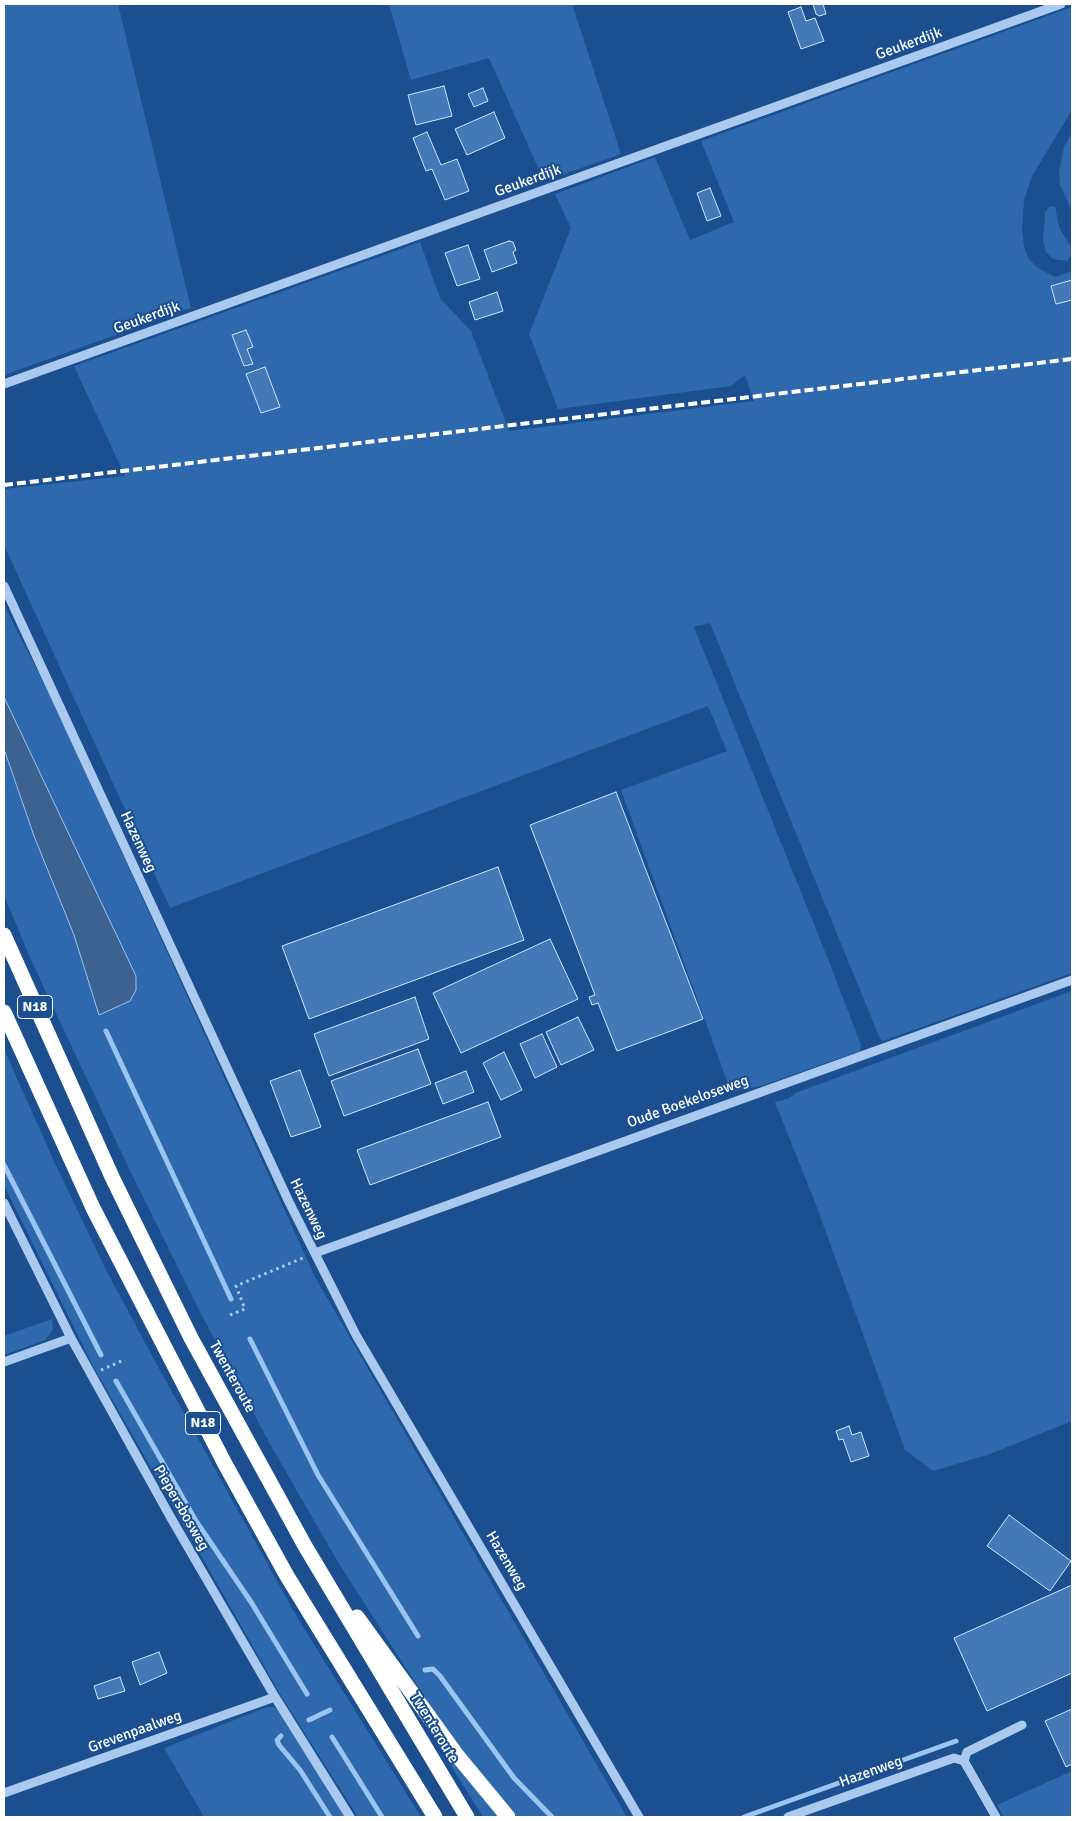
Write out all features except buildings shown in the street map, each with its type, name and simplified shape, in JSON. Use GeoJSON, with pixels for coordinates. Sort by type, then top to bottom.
{"type":"FeatureCollection","features":[{"type":"Feature","properties":{"kind":"highway","name":"Twenteroute"},"geometry":{"type":"LineString","coordinates":[[4,935],[108,1168],[191,1338],[305,1546],[467,1817]]}},
{"type":"Feature","properties":{"kind":"highway","name":"N18"},"geometry":{"type":"LineString","coordinates":[[4,1012],[93,1208],[225,1464],[287,1576],[435,1817]]}},
{"type":"Feature","properties":{"kind":"highway","name":"N18"},"geometry":{"type":"LineString","coordinates":[[305,1546],[456,1754],[508,1817]]}},
{"type":"Feature","properties":{"kind":"street","name":"Geukerdijk"},"geometry":{"type":"LineString","coordinates":[[4,384],[1061,4]]}},
{"type":"Feature","properties":{"kind":"street","name":"Hazenweg"},"geometry":{"type":"LineString","coordinates":[[4,586],[289,1202],[356,1335],[639,1817]]}},
{"type":"Feature","properties":{"kind":"street","name":"Oude Boekeloseweg"},"geometry":{"type":"LineString","coordinates":[[315,1252],[1072,980]]}},
{"type":"Feature","properties":{"kind":"street","name":"Piepersbosweg"},"geometry":{"type":"LineString","coordinates":[[4,1203],[71,1338],[171,1518],[275,1697],[350,1817]]}},
{"type":"Feature","properties":{"kind":"street"},"geometry":{"type":"LineString","coordinates":[[4,1362],[71,1338]]}},
{"type":"Feature","properties":{"kind":"street","name":"Grevenpaalweg"},"geometry":{"type":"LineString","coordinates":[[4,1794],[275,1697]]}},
{"type":"Feature","properties":{"kind":"street"},"geometry":{"type":"LineString","coordinates":[[996,1817],[964,1761],[967,1752],[1022,1725]]}},
{"type":"Feature","properties":{"kind":"street","name":"Hazenweg"},"geometry":{"type":"LineString","coordinates":[[788,1817],[954,1758],[964,1761]]}},
{"type":"Feature","properties":{"kind":"path"},"geometry":{"type":"LineString","coordinates":[[230,1315],[245,1309],[236,1286],[315,1252]]}},
{"type":"Feature","properties":{"kind":"path"},"geometry":{"type":"LineString","coordinates":[[91,1374],[124,1360]]}},
{"type":"Feature","properties":{"kind":"shaded area"},"geometry":{"type":"Polygon","coordinates":[[[4,4],[118,4],[191,308],[4,375],[4,4]]]}},
{"type":"Feature","properties":{"kind":"shaded area"},"geometry":{"type":"Polygon","coordinates":[[[389,4],[572,4],[621,154],[544,181],[489,58],[411,80],[389,4]]]}},
{"type":"Feature","properties":{"kind":"shaded area"},"geometry":{"type":"Polygon","coordinates":[[[1072,7],[1072,110],[1031,178],[1024,201],[1022,229],[1028,258],[1038,268],[1055,277],[1072,271],[1072,973],[883,1041],[880,1039],[710,623],[694,627],[832,969],[861,1045],[860,1051],[761,1086],[731,1092],[621,790],[727,751],[708,706],[170,908],[4,545],[4,489],[125,476],[74,366],[420,242],[440,298],[471,331],[509,431],[754,401],[745,375],[731,386],[558,409],[529,334],[571,228],[555,194],[655,157],[690,240],[734,222],[701,141],[1072,7]]]}},
{"type":"Feature","properties":{"kind":"shaded area"},"geometry":{"type":"Polygon","coordinates":[[[1072,132],[1072,211],[1060,185],[1059,171],[1064,147],[1072,132]]]}},
{"type":"Feature","properties":{"kind":"shaded area"},"geometry":{"type":"Polygon","coordinates":[[[1055,206],[1059,227],[1072,249],[1071,256],[1067,261],[1053,259],[1046,252],[1043,241],[1045,212],[1049,207],[1055,206]]]}},
{"type":"Feature","properties":{"kind":"shaded area"},"geometry":{"type":"Polygon","coordinates":[[[4,605],[51,697],[315,1277],[627,1817],[517,1817],[490,1788],[432,1709],[338,1562],[271,1446],[201,1314],[132,1175],[31,960],[4,895],[4,749],[34,836],[74,935],[99,1014],[125,1004],[137,983],[136,976],[4,697],[4,605]]]}},
{"type":"Feature","properties":{"kind":"shaded area"},"geometry":{"type":"Polygon","coordinates":[[[4,697],[136,976],[136,990],[130,1001],[99,1015],[74,935],[34,836],[4,749],[4,697]]]}},
{"type":"Feature","properties":{"kind":"shaded area"},"geometry":{"type":"Polygon","coordinates":[[[1072,991],[1072,1421],[990,1454],[933,1471],[905,1450],[815,1202],[775,1102],[790,1098],[795,1093],[1072,991]]]}},
{"type":"Feature","properties":{"kind":"shaded area"},"geometry":{"type":"Polygon","coordinates":[[[4,1049],[53,1159],[106,1270],[156,1363],[297,1617],[421,1817],[358,1817],[280,1694],[93,1366],[4,1185],[4,1049]]]}},
{"type":"Feature","properties":{"kind":"shaded area"},"geometry":{"type":"Polygon","coordinates":[[[52,1319],[53,1330],[45,1340],[4,1355],[4,1336],[52,1319]]]}},
{"type":"Feature","properties":{"kind":"shaded area"},"geometry":{"type":"Polygon","coordinates":[[[400,1684],[500,1817],[483,1817],[400,1684]]]}},
{"type":"Feature","properties":{"kind":"shaded area"},"geometry":{"type":"Polygon","coordinates":[[[267,1707],[274,1707],[282,1713],[346,1817],[204,1817],[164,1748],[267,1707]]]}},
{"type":"Feature","properties":{"kind":"shaded area"},"geometry":{"type":"Polygon","coordinates":[[[1072,1771],[1072,1817],[1004,1817],[997,1805],[1072,1771]]]}},
{"type":"Feature","properties":{"kind":"waterway"},"geometry":{"type":"LineString","coordinates":[[106,1031],[231,1299]]}},
{"type":"Feature","properties":{"kind":"waterway"},"geometry":{"type":"LineString","coordinates":[[4,1165],[101,1355]]}},
{"type":"Feature","properties":{"kind":"waterway"},"geometry":{"type":"LineString","coordinates":[[250,1339],[318,1475],[418,1636]]}},
{"type":"Feature","properties":{"kind":"waterway"},"geometry":{"type":"LineString","coordinates":[[116,1381],[196,1521],[251,1602],[307,1694]]}},
{"type":"Feature","properties":{"kind":"waterway"},"geometry":{"type":"LineString","coordinates":[[425,1670],[433,1669],[440,1676],[514,1778],[552,1817]]}},
{"type":"Feature","properties":{"kind":"waterway"},"geometry":{"type":"LineString","coordinates":[[309,1720],[330,1710]]}},
{"type":"Feature","properties":{"kind":"waterway"},"geometry":{"type":"LineString","coordinates":[[281,1736],[277,1740],[279,1745],[300,1770],[330,1817]]}},
{"type":"Feature","properties":{"kind":"waterway"},"geometry":{"type":"LineString","coordinates":[[332,1737],[382,1817]]}},
{"type":"Feature","properties":{"kind":"waterway"},"geometry":{"type":"LineString","coordinates":[[744,1817],[956,1741]]}},
{"type":"Feature","properties":{"kind":"railway"},"geometry":{"type":"LineString","coordinates":[[4,485],[1072,359]]}}]}
